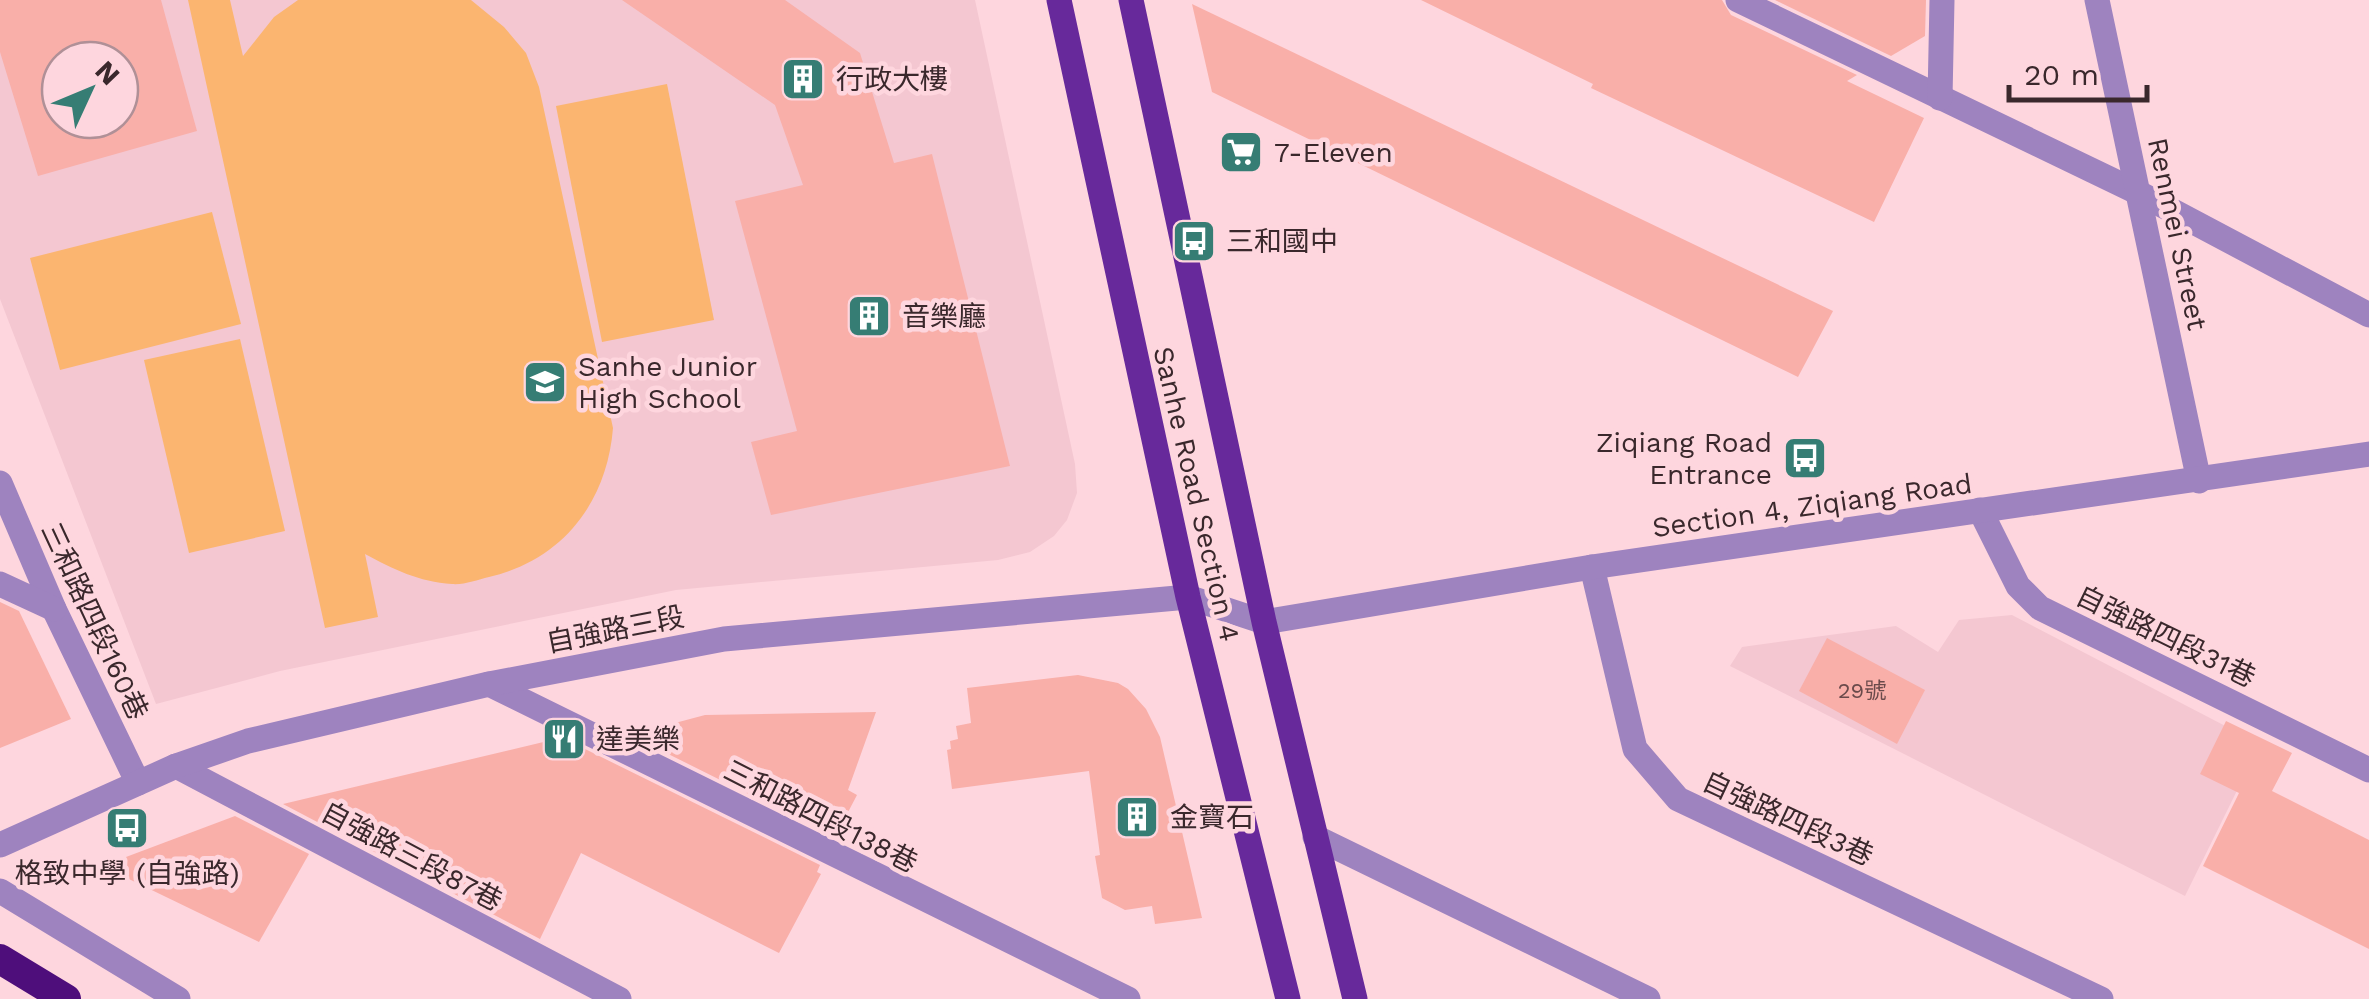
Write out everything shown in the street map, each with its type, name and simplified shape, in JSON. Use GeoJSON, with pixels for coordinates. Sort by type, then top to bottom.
{"type":"FeatureCollection","features":[{"type":"Feature","properties":{"kind":"highway"},"geometry":{"type":"LineString","coordinates":[[0,959],[66,999]]}},
{"type":"Feature","properties":{"kind":"main road","name":"Sanhe Road Section 4"},"geometry":{"type":"LineString","coordinates":[[1059,0],[1188,597],[1288,999]]}},
{"type":"Feature","properties":{"kind":"main road","name":"Sanhe Road Section 4"},"geometry":{"type":"LineString","coordinates":[[1131,0],[1264,622],[1314,837],[1358,997]]}},
{"type":"Feature","properties":{"kind":"street"},"geometry":{"type":"LineString","coordinates":[[1738,0],[2139,193],[2369,315]]}},
{"type":"Feature","properties":{"kind":"street"},"geometry":{"type":"LineString","coordinates":[[1940,98],[1942,0]]}},
{"type":"Feature","properties":{"kind":"street","name":"Renmei Street"},"geometry":{"type":"LineString","coordinates":[[2097,0],[2198,481]]}},
{"type":"Feature","properties":{"kind":"street","name":"Section 4, Ziqiang Road"},"geometry":{"type":"LineString","coordinates":[[1264,622],[1592,567],[2369,454]]}},
{"type":"Feature","properties":{"kind":"street","name":"三和路四段160巷"},"geometry":{"type":"LineString","coordinates":[[0,483],[54,608],[138,783]]}},
{"type":"Feature","properties":{"kind":"street","name":"自強路四段31巷"},"geometry":{"type":"LineString","coordinates":[[1980,510],[2018,586],[2040,608],[2369,770]]}},
{"type":"Feature","properties":{"kind":"street","name":"自強路四段3巷"},"geometry":{"type":"LineString","coordinates":[[1592,567],[1635,749],[1678,798],[2102,999]]}},
{"type":"Feature","properties":{"kind":"street"},"geometry":{"type":"LineString","coordinates":[[0,584],[54,608]]}},
{"type":"Feature","properties":{"kind":"street","name":"自強路三段"},"geometry":{"type":"LineString","coordinates":[[0,845],[176,766],[248,741],[490,684],[724,639],[1188,597],[1264,622]]}},
{"type":"Feature","properties":{"kind":"street","name":"三和路四段138巷"},"geometry":{"type":"LineString","coordinates":[[490,684],[1128,999]]}},
{"type":"Feature","properties":{"kind":"street","name":"自強路三段87巷"},"geometry":{"type":"LineString","coordinates":[[176,766],[619,999]]}},
{"type":"Feature","properties":{"kind":"street"},"geometry":{"type":"LineString","coordinates":[[1314,837],[1648,999]]}},
{"type":"Feature","properties":{"kind":"street"},"geometry":{"type":"LineString","coordinates":[[0,891],[178,999]]}},
{"type":"Feature","properties":{"kind":"shaded area","name":"Sanhe Junior High School"},"geometry":{"type":"Polygon","coordinates":[[[0,0],[975,0],[1075,464],[1077,493],[1067,520],[1054,536],[1030,552],[998,560],[676,590],[280,671],[156,704],[0,299],[0,0]]]}},
{"type":"Feature","properties":{"kind":"shaded area"},"geometry":{"type":"Polygon","coordinates":[[[188,0],[230,0],[243,56],[274,17],[298,0],[471,0],[504,27],[526,53],[539,87],[613,428],[609,455],[590,504],[559,542],[538,557],[515,569],[457,584],[417,578],[365,554],[378,617],[325,628],[188,0]]]}},
{"type":"Feature","properties":{"kind":"shaded area"},"geometry":{"type":"Polygon","coordinates":[[[667,84],[714,320],[602,342],[556,106],[667,84]]]}},
{"type":"Feature","properties":{"kind":"shaded area"},"geometry":{"type":"Polygon","coordinates":[[[212,212],[241,324],[60,370],[30,258],[212,212]]]}},
{"type":"Feature","properties":{"kind":"shaded area"},"geometry":{"type":"Polygon","coordinates":[[[240,339],[285,531],[189,553],[144,360],[240,339]]]}},
{"type":"Feature","properties":{"kind":"shaded area"},"geometry":{"type":"Polygon","coordinates":[[[2012,615],[2260,744],[2185,896],[1730,666],[1742,647],[1896,626],[1938,652],[1959,620],[2012,615]]]}},
{"type":"Feature","properties":{"kind":"building"},"geometry":{"type":"Polygon","coordinates":[[[0,0],[161,0],[197,131],[38,176],[0,52],[0,0]]]}},
{"type":"Feature","properties":{"kind":"building","name":"音樂廳"},"geometry":{"type":"Polygon","coordinates":[[[622,0],[785,0],[860,53],[894,163],[932,154],[1010,466],[771,515],[751,442],[797,431],[735,201],[803,185],[775,105],[622,0]]]}},
{"type":"Feature","properties":{"kind":"building"},"geometry":{"type":"Polygon","coordinates":[[[1421,0],[1722,0],[1731,15],[1857,75],[1847,81],[1924,118],[1874,222],[1591,88],[1593,84],[1421,0]]]}},
{"type":"Feature","properties":{"kind":"building"},"geometry":{"type":"Polygon","coordinates":[[[1775,0],[1926,0],[1925,36],[1891,56],[1775,0]]]}},
{"type":"Feature","properties":{"kind":"building"},"geometry":{"type":"Polygon","coordinates":[[[1192,4],[1833,311],[1798,377],[1212,92],[1192,4]]]}},
{"type":"Feature","properties":{"kind":"building"},"geometry":{"type":"Polygon","coordinates":[[[0,602],[19,611],[71,719],[0,748],[0,602]]]}},
{"type":"Feature","properties":{"kind":"building"},"geometry":{"type":"Polygon","coordinates":[[[1827,638],[1925,690],[1897,744],[1799,691],[1827,638]]]}},
{"type":"Feature","properties":{"kind":"building","name":"金寶石"},"geometry":{"type":"Polygon","coordinates":[[[1078,675],[1118,683],[1146,709],[1160,737],[1202,918],[1155,924],[1152,906],[1125,910],[1102,898],[1089,771],[952,789],[947,750],[951,749],[950,741],[958,739],[956,726],[971,723],[967,688],[1078,675]]]}},
{"type":"Feature","properties":{"kind":"building"},"geometry":{"type":"Polygon","coordinates":[[[876,712],[848,790],[857,795],[835,837],[630,735],[705,715],[876,712]]]}},
{"type":"Feature","properties":{"kind":"building"},"geometry":{"type":"Polygon","coordinates":[[[2226,721],[2292,753],[2272,791],[2369,840],[2369,949],[2203,866],[2239,793],[2200,774],[2226,721]]]}},
{"type":"Feature","properties":{"kind":"building"},"geometry":{"type":"Polygon","coordinates":[[[556,739],[577,750],[583,748],[820,865],[817,872],[821,874],[779,953],[581,853],[540,939],[283,804],[556,739]]]}},
{"type":"Feature","properties":{"kind":"building"},"geometry":{"type":"Polygon","coordinates":[[[235,816],[309,854],[259,942],[102,866],[235,816]]]}},
{"type":"Feature","properties":{"kind":"place","name":"行政大樓"},"geometry":{"type":"Point","coordinates":[803,79]}},
{"type":"Feature","properties":{"kind":"place","name":"7-Eleven"},"geometry":{"type":"Point","coordinates":[1241,152]}},
{"type":"Feature","properties":{"kind":"place","name":"三和國中"},"geometry":{"type":"Point","coordinates":[1194,241]}},
{"type":"Feature","properties":{"kind":"place","name":"音樂廳"},"geometry":{"type":"Point","coordinates":[869,316]}},
{"type":"Feature","properties":{"kind":"place","name":"Sanhe Junior High School"},"geometry":{"type":"Point","coordinates":[545,382]}},
{"type":"Feature","properties":{"kind":"place","name":"Ziqiang Road Entrance"},"geometry":{"type":"Point","coordinates":[1805,458]}},
{"type":"Feature","properties":{"kind":"place","name":"達美樂"},"geometry":{"type":"Point","coordinates":[564,739]}},
{"type":"Feature","properties":{"kind":"place","name":"金寶石"},"geometry":{"type":"Point","coordinates":[1137,817]}},
{"type":"Feature","properties":{"kind":"place","name":"格致中學 (自強路)"},"geometry":{"type":"Point","coordinates":[127,828]}}]}
